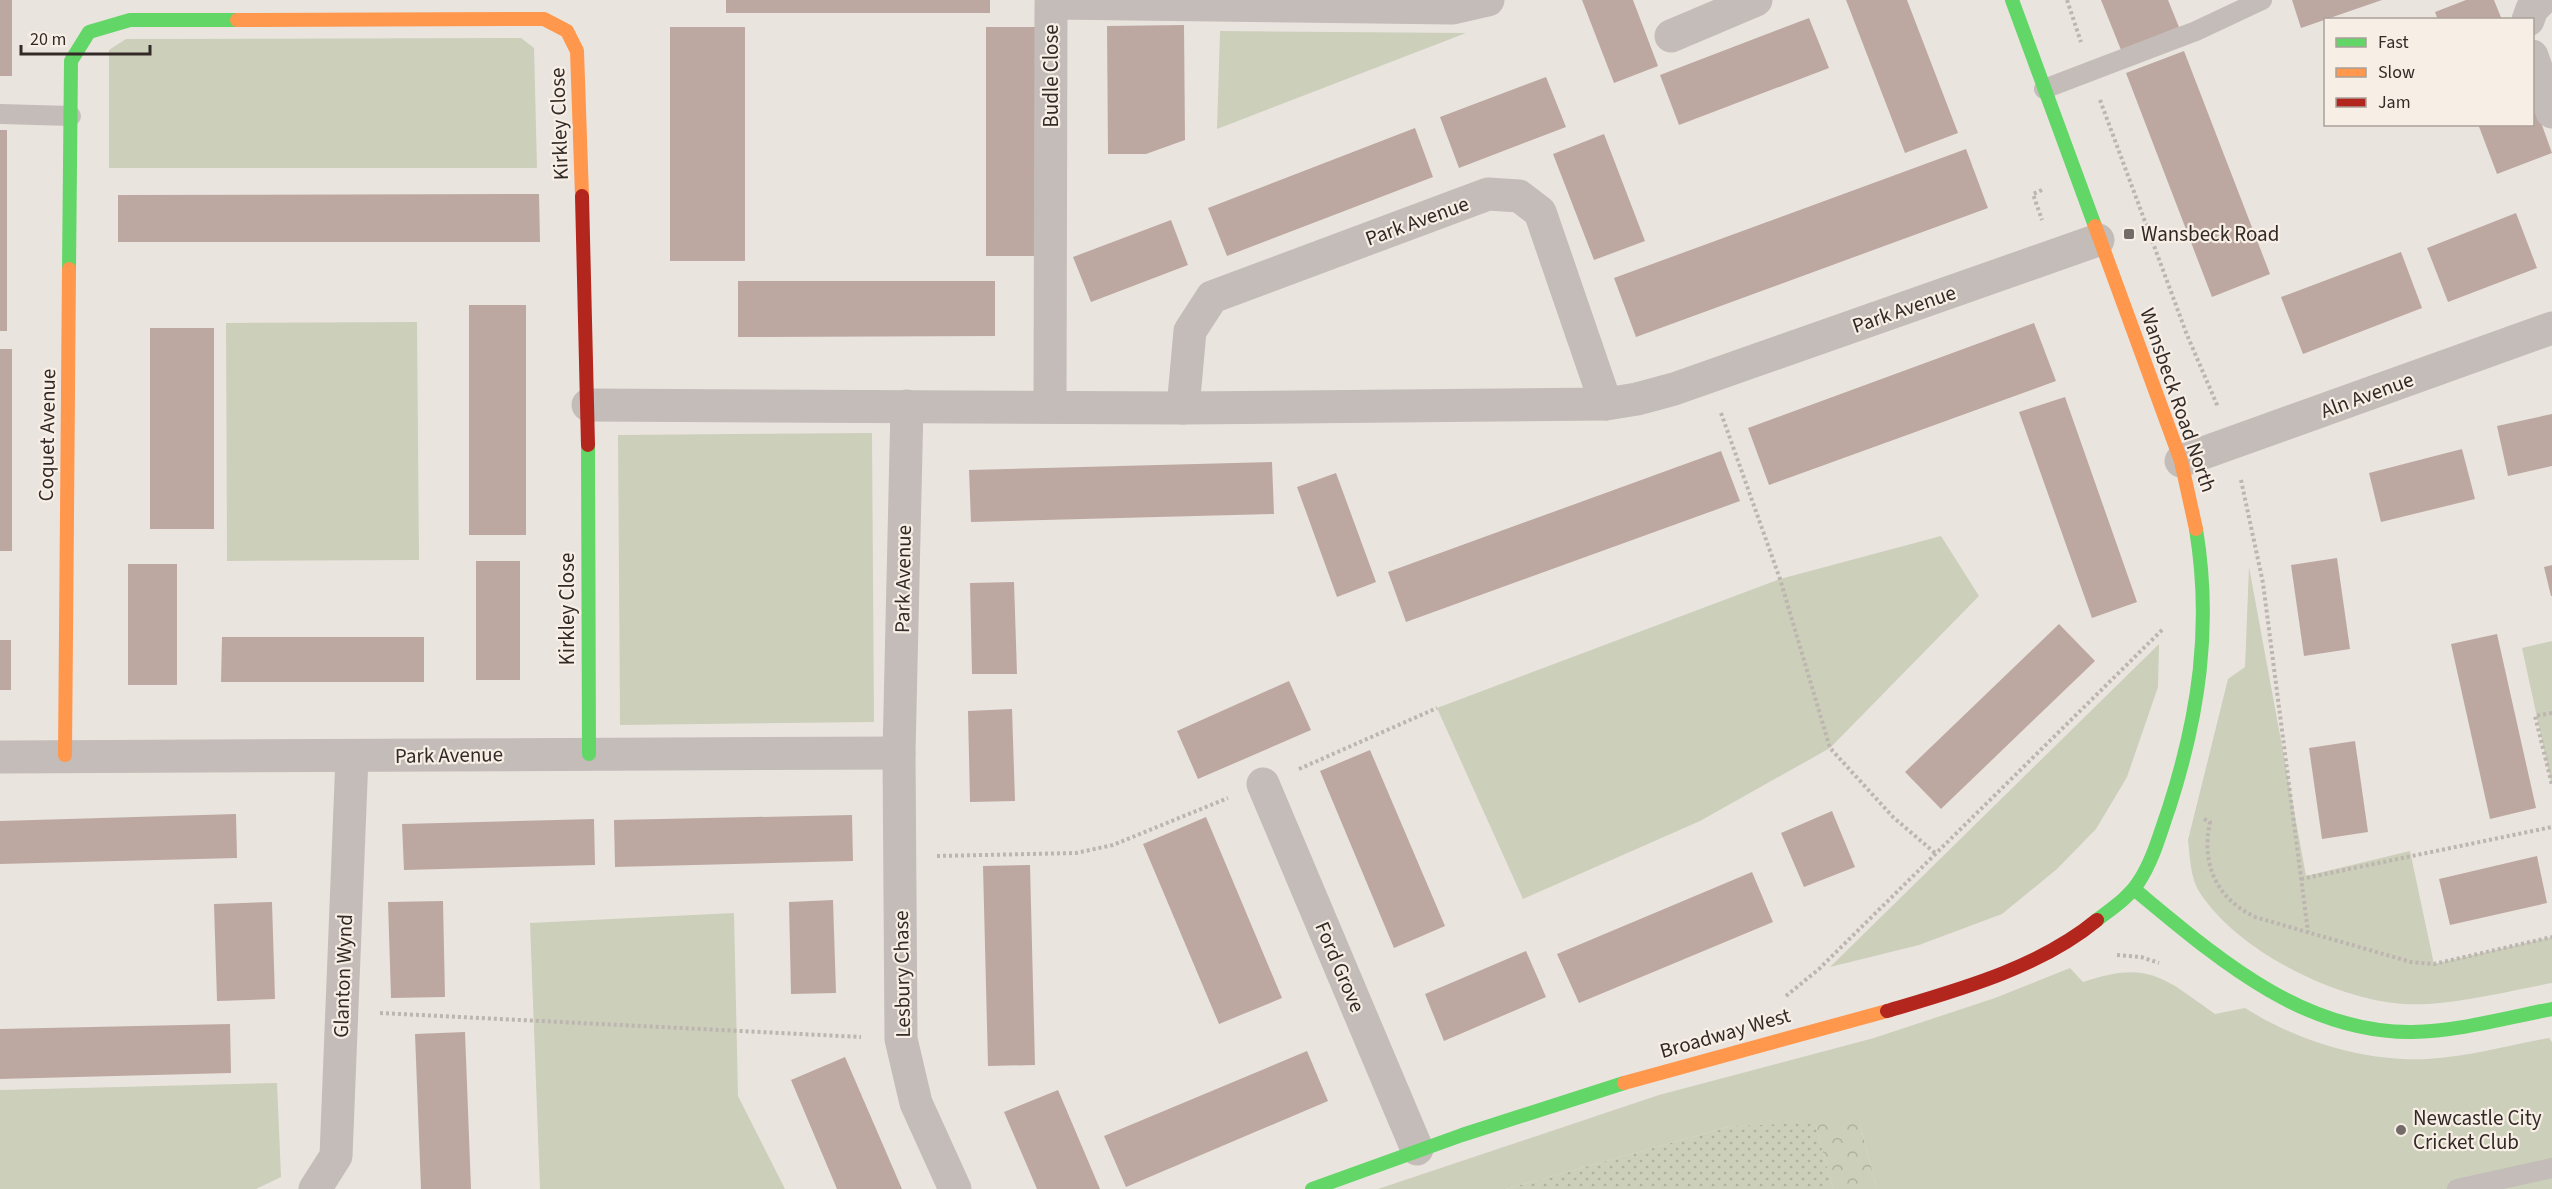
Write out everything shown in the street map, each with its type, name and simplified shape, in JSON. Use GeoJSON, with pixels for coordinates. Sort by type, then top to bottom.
{"type":"FeatureCollection","features":[{"type":"Feature","properties":{"kind":"street","name":"Budle Close"},"geometry":{"type":"LineString","coordinates":[[1050,407],[1051,3],[1454,8],[1488,0]]}},
{"type":"Feature","properties":{"kind":"street"},"geometry":{"type":"LineString","coordinates":[[1671,36],[1718,7],[1756,0]]}},
{"type":"Feature","properties":{"kind":"street"},"geometry":{"type":"LineString","coordinates":[[2012,0],[2098,240]]}},
{"type":"Feature","properties":{"kind":"street"},"geometry":{"type":"LineString","coordinates":[[2529,18],[2532,9],[2541,0]]}},
{"type":"Feature","properties":{"kind":"street","name":"Kirkley Close"},"geometry":{"type":"LineString","coordinates":[[71,116],[71,61],[89,32],[130,20],[544,19],[567,31],[577,51],[588,405],[589,754]]}},
{"type":"Feature","properties":{"kind":"street"},"geometry":{"type":"LineString","coordinates":[[2534,62],[2552,112]]}},
{"type":"Feature","properties":{"kind":"street","name":"Coquet Avenue"},"geometry":{"type":"LineString","coordinates":[[65,755],[71,116]]}},
{"type":"Feature","properties":{"kind":"street","name":"Park Avenue"},"geometry":{"type":"LineString","coordinates":[[1183,408],[1190,331],[1212,297],[1488,194],[1519,196],[1540,212],[1606,404]]}},
{"type":"Feature","properties":{"kind":"street","name":"Park Avenue"},"geometry":{"type":"LineString","coordinates":[[588,405],[1183,408],[1606,404],[1637,399],[1709,378],[2098,240]]}},
{"type":"Feature","properties":{"kind":"street","name":"Wansbeck Road North"},"geometry":{"type":"LineString","coordinates":[[2098,240],[2181,461],[2193,510],[2205,591],[2202,675],[2193,729],[2157,843],[2134,889]]}},
{"type":"Feature","properties":{"kind":"street","name":"Aln Avenue"},"geometry":{"type":"LineString","coordinates":[[2181,461],[2552,328]]}},
{"type":"Feature","properties":{"kind":"street","name":"Park Avenue"},"geometry":{"type":"LineString","coordinates":[[900,856],[899,753],[907,405]]}},
{"type":"Feature","properties":{"kind":"street","name":"Park Avenue"},"geometry":{"type":"LineString","coordinates":[[0,756],[352,757],[899,753]]}},
{"type":"Feature","properties":{"kind":"street","name":"Glanton Wynd"},"geometry":{"type":"LineString","coordinates":[[315,1189],[336,1156],[352,757]]}},
{"type":"Feature","properties":{"kind":"street","name":"Ford Grove"},"geometry":{"type":"LineString","coordinates":[[1263,784],[1417,1149]]}},
{"type":"Feature","properties":{"kind":"street","name":"Lesbury Chase"},"geometry":{"type":"LineString","coordinates":[[900,856],[901,1039],[916,1103],[955,1189]]}},
{"type":"Feature","properties":{"kind":"street"},"geometry":{"type":"LineString","coordinates":[[2134,889],[2182,928],[2270,992],[2344,1023],[2379,1031],[2411,1032],[2457,1027],[2552,1010]]}},
{"type":"Feature","properties":{"kind":"street","name":"Broadway West"},"geometry":{"type":"LineString","coordinates":[[1312,1189],[1417,1149],[1703,1060],[1889,1010],[1996,976],[2068,938],[2134,889]]}},
{"type":"Feature","properties":{"kind":"lane"},"geometry":{"type":"LineString","coordinates":[[2043,89],[2186,35],[2262,0]]}},
{"type":"Feature","properties":{"kind":"lane"},"geometry":{"type":"LineString","coordinates":[[0,114],[71,116]]}},
{"type":"Feature","properties":{"kind":"lane"},"geometry":{"type":"LineString","coordinates":[[2457,1189],[2552,1168]]}},
{"type":"Feature","properties":{"kind":"path"},"geometry":{"type":"LineString","coordinates":[[2122,161],[2187,335],[2233,444],[2263,583],[2308,932]]}},
{"type":"Feature","properties":{"kind":"path"},"geometry":{"type":"LineString","coordinates":[[1709,378],[1780,579],[1830,748],[1893,818],[1935,853]]}},
{"type":"Feature","properties":{"kind":"path"},"geometry":{"type":"LineString","coordinates":[[1784,998],[1819,969],[2205,591]]}},
{"type":"Feature","properties":{"kind":"path"},"geometry":{"type":"LineString","coordinates":[[900,856],[1076,853],[1113,845],[1263,784],[1437,708]]}},
{"type":"Feature","properties":{"kind":"path"},"geometry":{"type":"LineString","coordinates":[[2552,712],[2535,716],[2552,785]]}},
{"type":"Feature","properties":{"kind":"path"},"geometry":{"type":"LineString","coordinates":[[2170,805],[2210,822],[2207,850],[2211,867],[2227,898],[2237,908],[2254,917],[2411,962],[2434,964],[2552,937]]}},
{"type":"Feature","properties":{"kind":"path"},"geometry":{"type":"LineString","coordinates":[[2301,879],[2552,827]]}},
{"type":"Feature","properties":{"kind":"path"},"geometry":{"type":"LineString","coordinates":[[341,1011],[901,1039]]}},
{"type":"Feature","properties":{"kind":"green space"},"geometry":{"type":"Polygon","coordinates":[[[1220,31],[1466,33],[1217,129],[1220,31]]]}},
{"type":"Feature","properties":{"kind":"green space"},"geometry":{"type":"Polygon","coordinates":[[[521,38],[534,48],[537,168],[109,168],[109,50],[126,39],[521,38]]]}},
{"type":"Feature","properties":{"kind":"green space"},"geometry":{"type":"Polygon","coordinates":[[[417,322],[419,560],[227,561],[226,323],[417,322]]]}},
{"type":"Feature","properties":{"kind":"green space"},"geometry":{"type":"Polygon","coordinates":[[[872,433],[874,722],[620,725],[618,435],[872,433]]]}},
{"type":"Feature","properties":{"kind":"green space"},"geometry":{"type":"Polygon","coordinates":[[[1941,536],[1979,596],[1830,748],[1700,821],[1523,899],[1437,708],[1780,579],[1941,536]]]}},
{"type":"Feature","properties":{"kind":"green space"},"geometry":{"type":"Polygon","coordinates":[[[2249,567],[2306,876],[2410,851],[2434,964],[2552,937],[2552,983],[2477,998],[2420,1004],[2376,1000],[2348,993],[2318,982],[2263,952],[2238,934],[2217,914],[2200,893],[2192,874],[2188,840],[2228,679],[2245,667],[2249,567]]]}},
{"type":"Feature","properties":{"kind":"green space"},"geometry":{"type":"Polygon","coordinates":[[[2552,641],[2552,781],[2551,782],[2522,648],[2552,641]]]}},
{"type":"Feature","properties":{"kind":"green space"},"geometry":{"type":"Polygon","coordinates":[[[2159,644],[2158,687],[2127,777],[2096,829],[2057,869],[2002,914],[1919,945],[1830,967],[2159,644]]]}},
{"type":"Feature","properties":{"kind":"green space"},"geometry":{"type":"Polygon","coordinates":[[[734,913],[738,1096],[785,1189],[540,1189],[530,923],[734,913]]]}},
{"type":"Feature","properties":{"kind":"green space"},"geometry":{"type":"Polygon","coordinates":[[[2070,968],[2083,982],[2124,973],[2154,976],[2182,990],[2215,1014],[2245,1008],[2265,1020],[2309,1039],[2332,1047],[2380,1057],[2442,1058],[2549,1038],[2552,1042],[2552,1189],[1877,1189],[1860,1124],[1732,1126],[1506,1189],[1378,1189],[1659,1095],[1874,1038],[1995,998],[2070,968]]]}},
{"type":"Feature","properties":{"kind":"green space"},"geometry":{"type":"Polygon","coordinates":[[[277,1083],[281,1177],[256,1189],[0,1189],[0,1090],[277,1083]]]}},
{"type":"Feature","properties":{"kind":"green space"},"geometry":{"type":"Polygon","coordinates":[[[1815,1123],[1860,1124],[1877,1189],[1833,1189],[1815,1123]]]}},
{"type":"Feature","properties":{"kind":"green space"},"geometry":{"type":"Polygon","coordinates":[[[1815,1123],[1833,1189],[1506,1189],[1732,1126],[1815,1123]]]}},
{"type":"Feature","properties":{"kind":"building"},"geometry":{"type":"Polygon","coordinates":[[[0,0],[12,0],[12,76],[0,76],[0,0]]]}},
{"type":"Feature","properties":{"kind":"building"},"geometry":{"type":"Polygon","coordinates":[[[726,0],[990,0],[990,13],[726,13],[726,0]]]}},
{"type":"Feature","properties":{"kind":"building"},"geometry":{"type":"Polygon","coordinates":[[[1582,0],[1633,0],[1658,66],[1614,83],[1582,0]]]}},
{"type":"Feature","properties":{"kind":"building"},"geometry":{"type":"Polygon","coordinates":[[[1846,0],[1907,0],[1958,133],[1905,153],[1846,0]]]}},
{"type":"Feature","properties":{"kind":"building"},"geometry":{"type":"Polygon","coordinates":[[[2101,0],[2168,0],[2179,27],[2121,50],[2101,0]]]}},
{"type":"Feature","properties":{"kind":"building"},"geometry":{"type":"Polygon","coordinates":[[[2292,0],[2382,0],[2324,18],[2324,20],[2301,28],[2292,0]]]}},
{"type":"Feature","properties":{"kind":"building"},"geometry":{"type":"Polygon","coordinates":[[[2466,0],[2494,0],[2501,18],[2437,18],[2435,12],[2466,0]]]}},
{"type":"Feature","properties":{"kind":"building"},"geometry":{"type":"Polygon","coordinates":[[[1809,18],[1829,68],[1679,125],[1660,75],[1809,18]]]}},
{"type":"Feature","properties":{"kind":"building"},"geometry":{"type":"Polygon","coordinates":[[[1184,25],[1185,140],[1146,154],[1108,154],[1107,26],[1184,25]]]}},
{"type":"Feature","properties":{"kind":"building"},"geometry":{"type":"Polygon","coordinates":[[[670,27],[745,27],[745,261],[670,261],[670,27]]]}},
{"type":"Feature","properties":{"kind":"building"},"geometry":{"type":"Polygon","coordinates":[[[986,27],[1044,27],[1043,256],[986,256],[986,27]]]}},
{"type":"Feature","properties":{"kind":"building"},"geometry":{"type":"Polygon","coordinates":[[[2184,51],[2270,274],[2212,297],[2126,73],[2184,51]]]}},
{"type":"Feature","properties":{"kind":"building"},"geometry":{"type":"Polygon","coordinates":[[[1546,77],[1566,127],[1459,168],[1440,117],[1546,77]]]}},
{"type":"Feature","properties":{"kind":"building"},"geometry":{"type":"Polygon","coordinates":[[[2534,103],[2552,153],[2497,174],[2479,126],[2534,126],[2534,103]]]}},
{"type":"Feature","properties":{"kind":"building"},"geometry":{"type":"Polygon","coordinates":[[[1415,128],[1433,177],[1227,256],[1208,208],[1415,128]]]}},
{"type":"Feature","properties":{"kind":"building"},"geometry":{"type":"Polygon","coordinates":[[[0,130],[7,130],[7,331],[0,331],[0,130]]]}},
{"type":"Feature","properties":{"kind":"building"},"geometry":{"type":"Polygon","coordinates":[[[1604,134],[1645,241],[1594,260],[1553,154],[1604,134]]]}},
{"type":"Feature","properties":{"kind":"building"},"geometry":{"type":"Polygon","coordinates":[[[1966,149],[1988,208],[1636,337],[1614,278],[1966,149]]]}},
{"type":"Feature","properties":{"kind":"building"},"geometry":{"type":"Polygon","coordinates":[[[539,194],[540,242],[118,242],[118,195],[539,194]]]}},
{"type":"Feature","properties":{"kind":"building"},"geometry":{"type":"Polygon","coordinates":[[[2516,213],[2537,268],[2448,302],[2427,248],[2516,213]]]}},
{"type":"Feature","properties":{"kind":"building"},"geometry":{"type":"Polygon","coordinates":[[[1171,220],[1188,265],[1091,302],[1073,257],[1171,220]]]}},
{"type":"Feature","properties":{"kind":"building"},"geometry":{"type":"Polygon","coordinates":[[[2401,252],[2422,308],[2303,354],[2281,297],[2401,252]]]}},
{"type":"Feature","properties":{"kind":"building"},"geometry":{"type":"Polygon","coordinates":[[[738,281],[995,281],[995,336],[738,337],[738,281]]]}},
{"type":"Feature","properties":{"kind":"building"},"geometry":{"type":"Polygon","coordinates":[[[469,305],[526,305],[526,535],[469,535],[469,305]]]}},
{"type":"Feature","properties":{"kind":"building"},"geometry":{"type":"Polygon","coordinates":[[[2034,323],[2056,381],[1769,485],[1748,428],[2034,323]]]}},
{"type":"Feature","properties":{"kind":"building"},"geometry":{"type":"Polygon","coordinates":[[[150,328],[214,328],[214,529],[150,529],[150,328]]]}},
{"type":"Feature","properties":{"kind":"building"},"geometry":{"type":"Polygon","coordinates":[[[0,349],[12,349],[12,551],[0,551],[0,349]]]}},
{"type":"Feature","properties":{"kind":"building"},"geometry":{"type":"Polygon","coordinates":[[[2065,397],[2137,602],[2092,618],[2019,412],[2065,397]]]}},
{"type":"Feature","properties":{"kind":"building"},"geometry":{"type":"Polygon","coordinates":[[[2552,414],[2552,466],[2508,476],[2497,426],[2552,414]]]}},
{"type":"Feature","properties":{"kind":"building"},"geometry":{"type":"Polygon","coordinates":[[[2462,449],[2475,499],[2381,522],[2369,473],[2462,449]]]}},
{"type":"Feature","properties":{"kind":"building"},"geometry":{"type":"Polygon","coordinates":[[[1721,451],[1740,501],[1406,622],[1388,572],[1721,451]]]}},
{"type":"Feature","properties":{"kind":"building"},"geometry":{"type":"Polygon","coordinates":[[[1272,462],[1274,514],[971,522],[969,470],[1272,462]]]}},
{"type":"Feature","properties":{"kind":"building"},"geometry":{"type":"Polygon","coordinates":[[[1336,473],[1376,582],[1337,597],[1297,487],[1336,473]]]}},
{"type":"Feature","properties":{"kind":"building"},"geometry":{"type":"Polygon","coordinates":[[[2337,558],[2350,649],[2304,656],[2291,565],[2337,558]]]}},
{"type":"Feature","properties":{"kind":"building"},"geometry":{"type":"Polygon","coordinates":[[[476,561],[520,561],[520,680],[476,680],[476,561]]]}},
{"type":"Feature","properties":{"kind":"building"},"geometry":{"type":"Polygon","coordinates":[[[128,564],[177,564],[177,685],[128,685],[128,564]]]}},
{"type":"Feature","properties":{"kind":"building"},"geometry":{"type":"Polygon","coordinates":[[[2552,565],[2552,596],[2551,596],[2544,567],[2552,565]]]}},
{"type":"Feature","properties":{"kind":"building"},"geometry":{"type":"Polygon","coordinates":[[[1014,582],[1017,674],[972,674],[970,583],[1014,582]]]}},
{"type":"Feature","properties":{"kind":"building"},"geometry":{"type":"Polygon","coordinates":[[[2059,624],[2095,661],[1941,809],[1905,772],[2059,624]]]}},
{"type":"Feature","properties":{"kind":"building"},"geometry":{"type":"Polygon","coordinates":[[[2497,634],[2536,808],[2490,819],[2451,644],[2497,634]]]}},
{"type":"Feature","properties":{"kind":"building"},"geometry":{"type":"Polygon","coordinates":[[[222,637],[424,637],[424,682],[221,682],[222,637]]]}},
{"type":"Feature","properties":{"kind":"building"},"geometry":{"type":"Polygon","coordinates":[[[0,640],[11,640],[11,690],[0,690],[0,640]]]}},
{"type":"Feature","properties":{"kind":"building"},"geometry":{"type":"Polygon","coordinates":[[[1289,681],[1311,730],[1198,779],[1177,731],[1289,681]]]}},
{"type":"Feature","properties":{"kind":"building"},"geometry":{"type":"Polygon","coordinates":[[[1012,709],[1015,801],[970,802],[968,711],[1012,709]]]}},
{"type":"Feature","properties":{"kind":"building"},"geometry":{"type":"Polygon","coordinates":[[[2355,741],[2368,832],[2322,839],[2309,748],[2355,741]]]}},
{"type":"Feature","properties":{"kind":"building"},"geometry":{"type":"Polygon","coordinates":[[[1370,750],[1445,926],[1394,948],[1320,771],[1370,750]]]}},
{"type":"Feature","properties":{"kind":"building"},"geometry":{"type":"Polygon","coordinates":[[[1832,811],[1855,867],[1804,887],[1781,833],[1832,811]]]}},
{"type":"Feature","properties":{"kind":"building"},"geometry":{"type":"Polygon","coordinates":[[[236,814],[237,858],[0,864],[0,821],[236,814]]]}},
{"type":"Feature","properties":{"kind":"building"},"geometry":{"type":"Polygon","coordinates":[[[852,815],[853,861],[615,867],[614,820],[852,815]]]}},
{"type":"Feature","properties":{"kind":"building"},"geometry":{"type":"Polygon","coordinates":[[[1206,817],[1282,998],[1219,1024],[1143,844],[1206,817]]]}},
{"type":"Feature","properties":{"kind":"building"},"geometry":{"type":"Polygon","coordinates":[[[594,819],[595,865],[404,870],[402,824],[594,819]]]}},
{"type":"Feature","properties":{"kind":"building"},"geometry":{"type":"Polygon","coordinates":[[[2537,856],[2547,903],[2450,925],[2439,879],[2537,856]]]}},
{"type":"Feature","properties":{"kind":"building"},"geometry":{"type":"Polygon","coordinates":[[[1030,865],[1035,1065],[988,1066],[983,866],[1030,865]]]}},
{"type":"Feature","properties":{"kind":"building"},"geometry":{"type":"Polygon","coordinates":[[[1752,872],[1773,922],[1579,1003],[1557,954],[1752,872]]]}},
{"type":"Feature","properties":{"kind":"building"},"geometry":{"type":"Polygon","coordinates":[[[833,900],[836,993],[791,994],[789,902],[833,900]]]}},
{"type":"Feature","properties":{"kind":"building"},"geometry":{"type":"Polygon","coordinates":[[[443,901],[445,997],[391,998],[388,902],[443,901]]]}},
{"type":"Feature","properties":{"kind":"building"},"geometry":{"type":"Polygon","coordinates":[[[272,902],[275,999],[217,1001],[214,904],[272,902]]]}},
{"type":"Feature","properties":{"kind":"building"},"geometry":{"type":"Polygon","coordinates":[[[1526,951],[1546,997],[1444,1041],[1425,994],[1526,951]]]}},
{"type":"Feature","properties":{"kind":"building"},"geometry":{"type":"Polygon","coordinates":[[[230,1024],[231,1073],[0,1079],[0,1029],[230,1024]]]}},
{"type":"Feature","properties":{"kind":"building"},"geometry":{"type":"Polygon","coordinates":[[[465,1032],[471,1189],[421,1189],[415,1034],[465,1032]]]}},
{"type":"Feature","properties":{"kind":"building"},"geometry":{"type":"Polygon","coordinates":[[[1307,1051],[1328,1101],[1126,1187],[1104,1136],[1307,1051]]]}},
{"type":"Feature","properties":{"kind":"building"},"geometry":{"type":"Polygon","coordinates":[[[845,1057],[902,1189],[837,1189],[791,1080],[845,1057]]]}},
{"type":"Feature","properties":{"kind":"building"},"geometry":{"type":"Polygon","coordinates":[[[1058,1090],[1100,1189],[1037,1189],[1004,1112],[1058,1090]]]}},
{"type":"Feature","properties":{"kind":"traffic: fast"},"geometry":{"type":"LineString","coordinates":[[2012,0],[2095,226]]}},
{"type":"Feature","properties":{"kind":"traffic: fast"},"geometry":{"type":"LineString","coordinates":[[69,269],[71,61],[89,32],[130,20],[237,20]]}},
{"type":"Feature","properties":{"kind":"traffic: fast"},"geometry":{"type":"LineString","coordinates":[[588,445],[589,754]]}},
{"type":"Feature","properties":{"kind":"traffic: fast"},"geometry":{"type":"LineString","coordinates":[[2097,920],[2129,894],[2148,866],[2169,808],[2188,739],[2200,670],[2202,635],[2203,600],[2196,529]]}},
{"type":"Feature","properties":{"kind":"traffic: fast"},"geometry":{"type":"LineString","coordinates":[[2134,889],[2228,964],[2297,1005],[2333,1020],[2372,1029],[2412,1032],[2465,1027],[2552,1009]]}},
{"type":"Feature","properties":{"kind":"traffic: fast"},"geometry":{"type":"LineString","coordinates":[[1312,1189],[1462,1135],[1624,1083]]}},
{"type":"Feature","properties":{"kind":"traffic: slow"},"geometry":{"type":"LineString","coordinates":[[237,20],[544,19],[567,31],[577,51],[582,196]]}},
{"type":"Feature","properties":{"kind":"traffic: slow"},"geometry":{"type":"LineString","coordinates":[[2095,226],[2181,461],[2196,529]]}},
{"type":"Feature","properties":{"kind":"traffic: slow"},"geometry":{"type":"LineString","coordinates":[[65,755],[69,269]]}},
{"type":"Feature","properties":{"kind":"traffic: slow"},"geometry":{"type":"LineString","coordinates":[[1624,1083],[1887,1011]]}},
{"type":"Feature","properties":{"kind":"traffic: jam"},"geometry":{"type":"LineString","coordinates":[[582,196],[588,445]]}},
{"type":"Feature","properties":{"kind":"traffic: jam"},"geometry":{"type":"LineString","coordinates":[[1887,1011],[1997,976],[2050,952],[2097,920]]}},
{"type":"Feature","properties":{"kind":"place","name":"Wansbeck Road"},"geometry":{"type":"Point","coordinates":[2129,234]}},
{"type":"Feature","properties":{"kind":"place","name":"Newcastle City Cricket Club"},"geometry":{"type":"Point","coordinates":[2401,1130]}}]}
